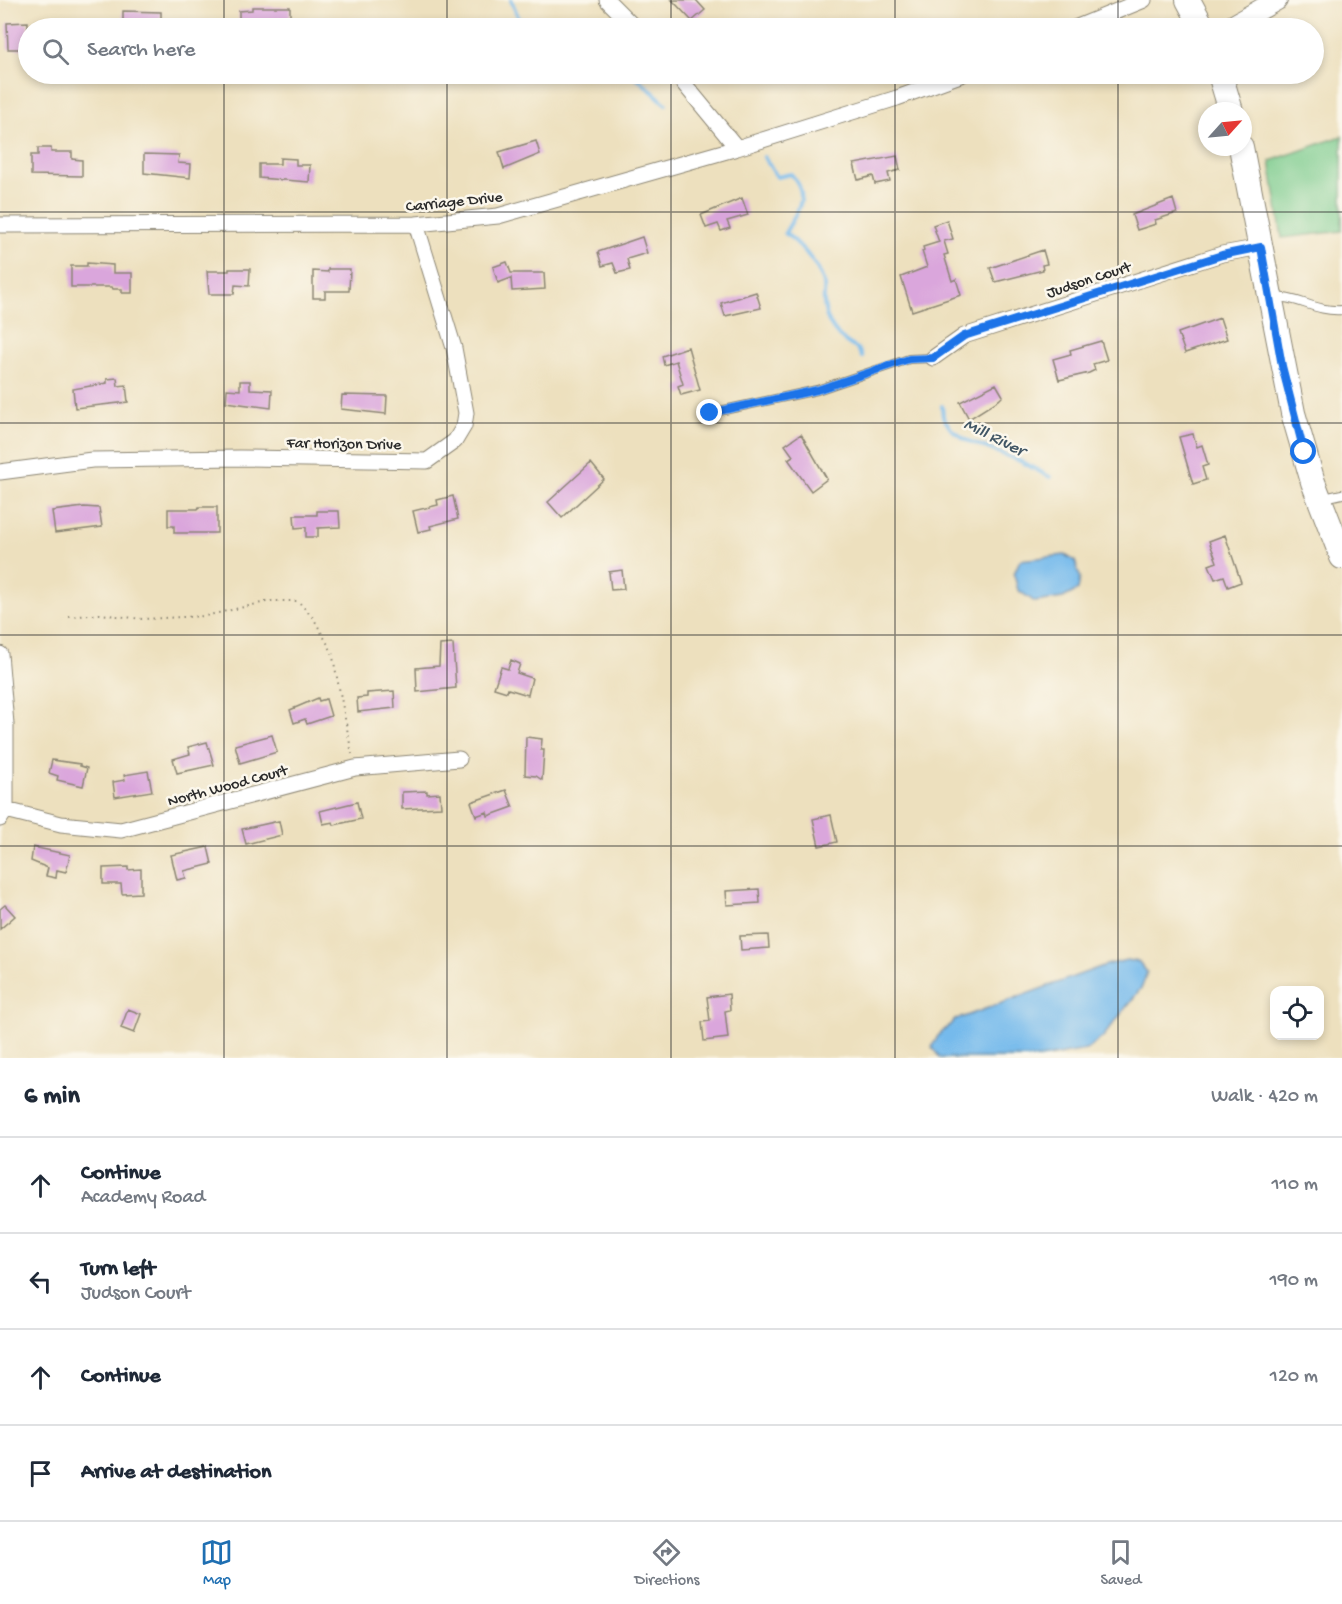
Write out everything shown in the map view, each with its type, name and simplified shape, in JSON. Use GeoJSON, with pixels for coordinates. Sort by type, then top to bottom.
{"type":"FeatureCollection","features":[{"type":"Feature","properties":{"kind":"main road"},"geometry":{"type":"LineString","coordinates":[[1188,0],[1198,18]]}},
{"type":"Feature","properties":{"kind":"main road"},"geometry":{"type":"LineString","coordinates":[[1223,84],[1229,102]]}},
{"type":"Feature","properties":{"kind":"main road"},"geometry":{"type":"LineString","coordinates":[[1243,156],[1293,413],[1331,497],[1342,557]]}},
{"type":"Feature","properties":{"kind":"street"},"geometry":{"type":"LineString","coordinates":[[607,0],[625,18]]}},
{"type":"Feature","properties":{"kind":"street"},"geometry":{"type":"LineString","coordinates":[[1100,18],[1144,0]]}},
{"type":"Feature","properties":{"kind":"street"},"geometry":{"type":"LineString","coordinates":[[1246,18],[1277,0]]}},
{"type":"Feature","properties":{"kind":"street"},"geometry":{"type":"LineString","coordinates":[[684,84],[737,148]]}},
{"type":"Feature","properties":{"kind":"street","name":"Carriage Drive"},"geometry":{"type":"LineString","coordinates":[[0,225],[416,224],[498,216],[737,148],[936,84]]}},
{"type":"Feature","properties":{"kind":"street","name":"Far Horizon Drive"},"geometry":{"type":"LineString","coordinates":[[0,472],[92,460],[240,458],[428,461],[455,441],[464,426],[466,413],[454,348],[416,224]]}},
{"type":"Feature","properties":{"kind":"street","name":"Judson Court"},"geometry":{"type":"LineString","coordinates":[[933,358],[964,336],[1210,258],[1261,247]]}},
{"type":"Feature","properties":{"kind":"street"},"geometry":{"type":"LineString","coordinates":[[0,654],[6,724],[3,815]]}},
{"type":"Feature","properties":{"kind":"street","name":"North Wood Court"},"geometry":{"type":"LineString","coordinates":[[3,815],[121,830],[355,768],[459,759]]}},
{"type":"Feature","properties":{"kind":"lane"},"geometry":{"type":"LineString","coordinates":[[1270,297],[1291,297],[1314,309],[1342,310]]}},
{"type":"Feature","properties":{"kind":"lane"},"geometry":{"type":"LineString","coordinates":[[710,413],[826,388],[909,359],[933,358]]}},
{"type":"Feature","properties":{"kind":"path"},"geometry":{"type":"LineString","coordinates":[[69,617],[100,614],[142,619],[205,616],[270,601],[298,601],[314,619],[332,652],[355,768]]}},
{"type":"Feature","properties":{"kind":"green space"},"geometry":{"type":"Polygon","coordinates":[[[1342,136],[1342,231],[1282,238],[1270,161],[1342,136]]]}},
{"type":"Feature","properties":{"kind":"water"},"geometry":{"type":"Polygon","coordinates":[[[1065,555],[1075,561],[1080,577],[1078,590],[1063,598],[1035,602],[1018,590],[1014,574],[1020,560],[1065,555]]]}},
{"type":"Feature","properties":{"kind":"water"},"geometry":{"type":"Polygon","coordinates":[[[1127,960],[1139,962],[1147,972],[1142,987],[1103,1037],[1086,1050],[1040,1058],[940,1058],[932,1047],[938,1036],[955,1020],[1106,965],[1127,960]]]}},
{"type":"Feature","properties":{"kind":"building"},"geometry":{"type":"Polygon","coordinates":[[[672,0],[696,0],[705,10],[696,18],[689,18],[672,0]]]}},
{"type":"Feature","properties":{"kind":"building"},"geometry":{"type":"Polygon","coordinates":[[[252,7],[290,7],[290,18],[239,18],[239,11],[252,10],[252,7]]]}},
{"type":"Feature","properties":{"kind":"building"},"geometry":{"type":"Polygon","coordinates":[[[123,11],[161,12],[161,18],[123,18],[123,11]]]}},
{"type":"Feature","properties":{"kind":"building"},"geometry":{"type":"Polygon","coordinates":[[[18,22],[18,49],[8,49],[7,23],[18,22]]]}},
{"type":"Feature","properties":{"kind":"building"},"geometry":{"type":"Polygon","coordinates":[[[536,141],[540,154],[504,169],[499,152],[536,141]]]}},
{"type":"Feature","properties":{"kind":"building"},"geometry":{"type":"Polygon","coordinates":[[[38,148],[51,148],[51,152],[72,152],[72,159],[82,160],[82,176],[31,175],[31,155],[38,155],[38,148]]]}},
{"type":"Feature","properties":{"kind":"building"},"geometry":{"type":"Polygon","coordinates":[[[144,154],[179,155],[178,163],[191,164],[190,178],[144,173],[144,154]]]}},
{"type":"Feature","properties":{"kind":"building"},"geometry":{"type":"Polygon","coordinates":[[[897,156],[900,170],[888,173],[890,181],[875,184],[873,176],[858,180],[854,164],[897,156]]]}},
{"type":"Feature","properties":{"kind":"building"},"geometry":{"type":"Polygon","coordinates":[[[280,158],[296,159],[296,165],[310,165],[309,182],[259,178],[259,164],[280,164],[280,158]]]}},
{"type":"Feature","properties":{"kind":"building"},"geometry":{"type":"Polygon","coordinates":[[[742,198],[748,215],[727,221],[730,228],[721,231],[718,224],[706,228],[701,215],[742,198]]]}},
{"type":"Feature","properties":{"kind":"building"},"geometry":{"type":"Polygon","coordinates":[[[1173,199],[1177,213],[1155,220],[1156,224],[1137,230],[1132,215],[1173,199]]]}},
{"type":"Feature","properties":{"kind":"building"},"geometry":{"type":"Polygon","coordinates":[[[947,220],[953,239],[944,241],[948,254],[944,255],[952,281],[956,279],[961,295],[912,311],[901,277],[927,267],[923,247],[939,242],[933,225],[947,220]]]}},
{"type":"Feature","properties":{"kind":"building"},"geometry":{"type":"Polygon","coordinates":[[[642,237],[647,253],[627,259],[630,270],[617,273],[613,263],[602,266],[598,252],[642,237]]]}},
{"type":"Feature","properties":{"kind":"building"},"geometry":{"type":"Polygon","coordinates":[[[1043,250],[1047,264],[1042,265],[1043,270],[995,282],[990,268],[1043,250]]]}},
{"type":"Feature","properties":{"kind":"building"},"geometry":{"type":"Polygon","coordinates":[[[507,262],[511,273],[544,273],[545,289],[512,291],[511,278],[498,283],[493,267],[507,262]]]}},
{"type":"Feature","properties":{"kind":"building"},"geometry":{"type":"Polygon","coordinates":[[[87,263],[113,265],[113,273],[132,273],[132,293],[122,293],[122,289],[112,287],[71,287],[71,266],[87,266],[87,263]]]}},
{"type":"Feature","properties":{"kind":"building"},"geometry":{"type":"Polygon","coordinates":[[[229,269],[250,269],[249,286],[235,285],[234,294],[209,294],[207,271],[229,271],[229,269]]]}},
{"type":"Feature","properties":{"kind":"building"},"geometry":{"type":"Polygon","coordinates":[[[328,269],[350,269],[349,291],[325,291],[325,298],[313,298],[313,271],[328,272],[328,269]]]}},
{"type":"Feature","properties":{"kind":"building"},"geometry":{"type":"Polygon","coordinates":[[[756,292],[761,308],[725,316],[721,303],[756,292]]]}},
{"type":"Feature","properties":{"kind":"building"},"geometry":{"type":"Polygon","coordinates":[[[1220,318],[1227,339],[1185,353],[1178,333],[1220,318]]]}},
{"type":"Feature","properties":{"kind":"building"},"geometry":{"type":"Polygon","coordinates":[[[1101,341],[1107,360],[1093,364],[1095,370],[1089,373],[1059,380],[1053,359],[1071,354],[1070,350],[1101,341]]]}},
{"type":"Feature","properties":{"kind":"building"},"geometry":{"type":"Polygon","coordinates":[[[688,347],[700,390],[681,395],[678,386],[683,384],[676,361],[664,365],[662,356],[688,347]]]}},
{"type":"Feature","properties":{"kind":"building"},"geometry":{"type":"Polygon","coordinates":[[[117,378],[118,386],[126,385],[128,402],[75,408],[73,389],[107,383],[107,379],[117,378]]]}},
{"type":"Feature","properties":{"kind":"building"},"geometry":{"type":"Polygon","coordinates":[[[240,381],[250,381],[250,389],[272,390],[271,408],[226,402],[227,389],[240,390],[240,381]]]}},
{"type":"Feature","properties":{"kind":"building"},"geometry":{"type":"Polygon","coordinates":[[[996,384],[1003,396],[969,419],[960,402],[996,384]]]}},
{"type":"Feature","properties":{"kind":"building"},"geometry":{"type":"Polygon","coordinates":[[[342,395],[387,396],[386,414],[341,409],[342,395]]]}},
{"type":"Feature","properties":{"kind":"building"},"geometry":{"type":"Polygon","coordinates":[[[801,434],[827,479],[811,491],[788,459],[793,456],[785,445],[801,434]]]}},
{"type":"Feature","properties":{"kind":"building"},"geometry":{"type":"Polygon","coordinates":[[[1193,434],[1197,447],[1202,445],[1208,465],[1202,467],[1206,480],[1193,484],[1179,437],[1193,434]]]}},
{"type":"Feature","properties":{"kind":"building"},"geometry":{"type":"Polygon","coordinates":[[[591,463],[604,479],[562,518],[548,502],[591,463]]]}},
{"type":"Feature","properties":{"kind":"building"},"geometry":{"type":"Polygon","coordinates":[[[453,496],[458,519],[430,526],[431,529],[418,532],[413,511],[438,505],[437,500],[453,496]]]}},
{"type":"Feature","properties":{"kind":"building"},"geometry":{"type":"Polygon","coordinates":[[[84,507],[99,508],[102,527],[55,533],[52,511],[84,507]]]}},
{"type":"Feature","properties":{"kind":"building"},"geometry":{"type":"Polygon","coordinates":[[[199,507],[217,507],[217,533],[174,533],[174,526],[168,526],[168,509],[198,509],[199,507]]]}},
{"type":"Feature","properties":{"kind":"building"},"geometry":{"type":"Polygon","coordinates":[[[317,511],[339,511],[340,527],[318,528],[318,537],[306,537],[306,527],[295,528],[294,515],[317,515],[317,511]]]}},
{"type":"Feature","properties":{"kind":"building"},"geometry":{"type":"Polygon","coordinates":[[[1225,535],[1241,582],[1228,587],[1224,576],[1215,579],[1209,565],[1217,562],[1209,541],[1225,535]]]}},
{"type":"Feature","properties":{"kind":"building"},"geometry":{"type":"Polygon","coordinates":[[[622,570],[624,589],[611,590],[609,572],[622,570]]]}},
{"type":"Feature","properties":{"kind":"building"},"geometry":{"type":"Polygon","coordinates":[[[453,644],[456,688],[417,692],[416,668],[439,666],[440,645],[453,644]]]}},
{"type":"Feature","properties":{"kind":"building"},"geometry":{"type":"Polygon","coordinates":[[[511,660],[520,664],[517,673],[532,678],[528,695],[508,689],[507,692],[494,688],[501,667],[508,669],[511,660]]]}},
{"type":"Feature","properties":{"kind":"building"},"geometry":{"type":"Polygon","coordinates":[[[394,691],[395,708],[358,712],[357,698],[367,697],[367,693],[394,691]]]}},
{"type":"Feature","properties":{"kind":"building"},"geometry":{"type":"Polygon","coordinates":[[[318,698],[319,701],[326,699],[331,716],[307,724],[305,719],[294,723],[290,710],[318,698]]]}},
{"type":"Feature","properties":{"kind":"building"},"geometry":{"type":"Polygon","coordinates":[[[272,735],[277,752],[240,763],[235,745],[272,735]]]}},
{"type":"Feature","properties":{"kind":"building"},"geometry":{"type":"Polygon","coordinates":[[[526,737],[542,739],[541,750],[544,750],[542,780],[536,776],[525,775],[526,737]]]}},
{"type":"Feature","properties":{"kind":"building"},"geometry":{"type":"Polygon","coordinates":[[[207,742],[214,765],[177,773],[173,759],[190,754],[188,747],[207,742]]]}},
{"type":"Feature","properties":{"kind":"building"},"geometry":{"type":"Polygon","coordinates":[[[52,760],[80,764],[87,768],[83,786],[57,780],[58,776],[49,773],[52,760]]]}},
{"type":"Feature","properties":{"kind":"building"},"geometry":{"type":"Polygon","coordinates":[[[148,771],[152,791],[115,797],[113,782],[125,780],[124,775],[148,771]]]}},
{"type":"Feature","properties":{"kind":"building"},"geometry":{"type":"Polygon","coordinates":[[[506,790],[513,807],[488,816],[487,812],[476,816],[471,802],[506,790]]]}},
{"type":"Feature","properties":{"kind":"building"},"geometry":{"type":"Polygon","coordinates":[[[427,791],[427,794],[440,793],[441,807],[402,809],[402,792],[427,791]]]}},
{"type":"Feature","properties":{"kind":"building"},"geometry":{"type":"Polygon","coordinates":[[[357,802],[361,819],[334,825],[333,822],[323,824],[320,811],[357,802]]]}},
{"type":"Feature","properties":{"kind":"building"},"geometry":{"type":"Polygon","coordinates":[[[831,815],[837,842],[819,846],[813,819],[831,815]]]}},
{"type":"Feature","properties":{"kind":"building"},"geometry":{"type":"Polygon","coordinates":[[[279,821],[282,835],[246,844],[242,829],[279,821]]]}},
{"type":"Feature","properties":{"kind":"building"},"geometry":{"type":"Polygon","coordinates":[[[33,847],[70,855],[66,872],[57,870],[56,878],[46,876],[48,868],[31,861],[33,847]]]}},
{"type":"Feature","properties":{"kind":"building"},"geometry":{"type":"Polygon","coordinates":[[[208,847],[212,864],[184,871],[186,878],[177,880],[171,855],[208,847]]]}},
{"type":"Feature","properties":{"kind":"building"},"geometry":{"type":"Polygon","coordinates":[[[128,867],[128,870],[141,869],[141,893],[122,894],[121,884],[103,884],[103,868],[128,867]]]}},
{"type":"Feature","properties":{"kind":"building"},"geometry":{"type":"Polygon","coordinates":[[[759,889],[760,903],[727,905],[726,891],[759,889]]]}},
{"type":"Feature","properties":{"kind":"building"},"geometry":{"type":"Polygon","coordinates":[[[5,905],[15,916],[0,929],[0,909],[5,905]]]}},
{"type":"Feature","properties":{"kind":"building"},"geometry":{"type":"Polygon","coordinates":[[[768,935],[769,948],[741,950],[740,936],[768,935]]]}},
{"type":"Feature","properties":{"kind":"building"},"geometry":{"type":"Polygon","coordinates":[[[729,994],[730,1010],[725,1011],[728,1038],[704,1041],[702,1022],[710,1021],[707,997],[729,994]]]}},
{"type":"Feature","properties":{"kind":"building"},"geometry":{"type":"Polygon","coordinates":[[[128,1009],[141,1014],[134,1033],[121,1028],[128,1009]]]}},
{"type":"Feature","properties":{"kind":"waterway","name":"Mill River"},"geometry":{"type":"LineString","coordinates":[[511,0],[519,18]]}},
{"type":"Feature","properties":{"kind":"waterway","name":"Mill River"},"geometry":{"type":"LineString","coordinates":[[644,84],[666,104]]}},
{"type":"Feature","properties":{"kind":"waterway","name":"Mill River"},"geometry":{"type":"LineString","coordinates":[[764,157],[777,177],[791,174],[797,182],[800,189],[800,203],[785,233],[807,254],[820,273],[824,285],[825,311],[831,325],[839,336],[858,349],[862,357]]}},
{"type":"Feature","properties":{"kind":"waterway","name":"Mill River"},"geometry":{"type":"LineString","coordinates":[[942,406],[943,417],[951,429],[966,440],[1020,461],[1050,477]]}},
{"type":"Feature","properties":{"kind":"route"},"geometry":{"type":"LineString","coordinates":[[710,413],[817,390],[909,359],[933,358],[964,336],[1222,255],[1261,247],[1282,366],[1304,452]]}}]}
